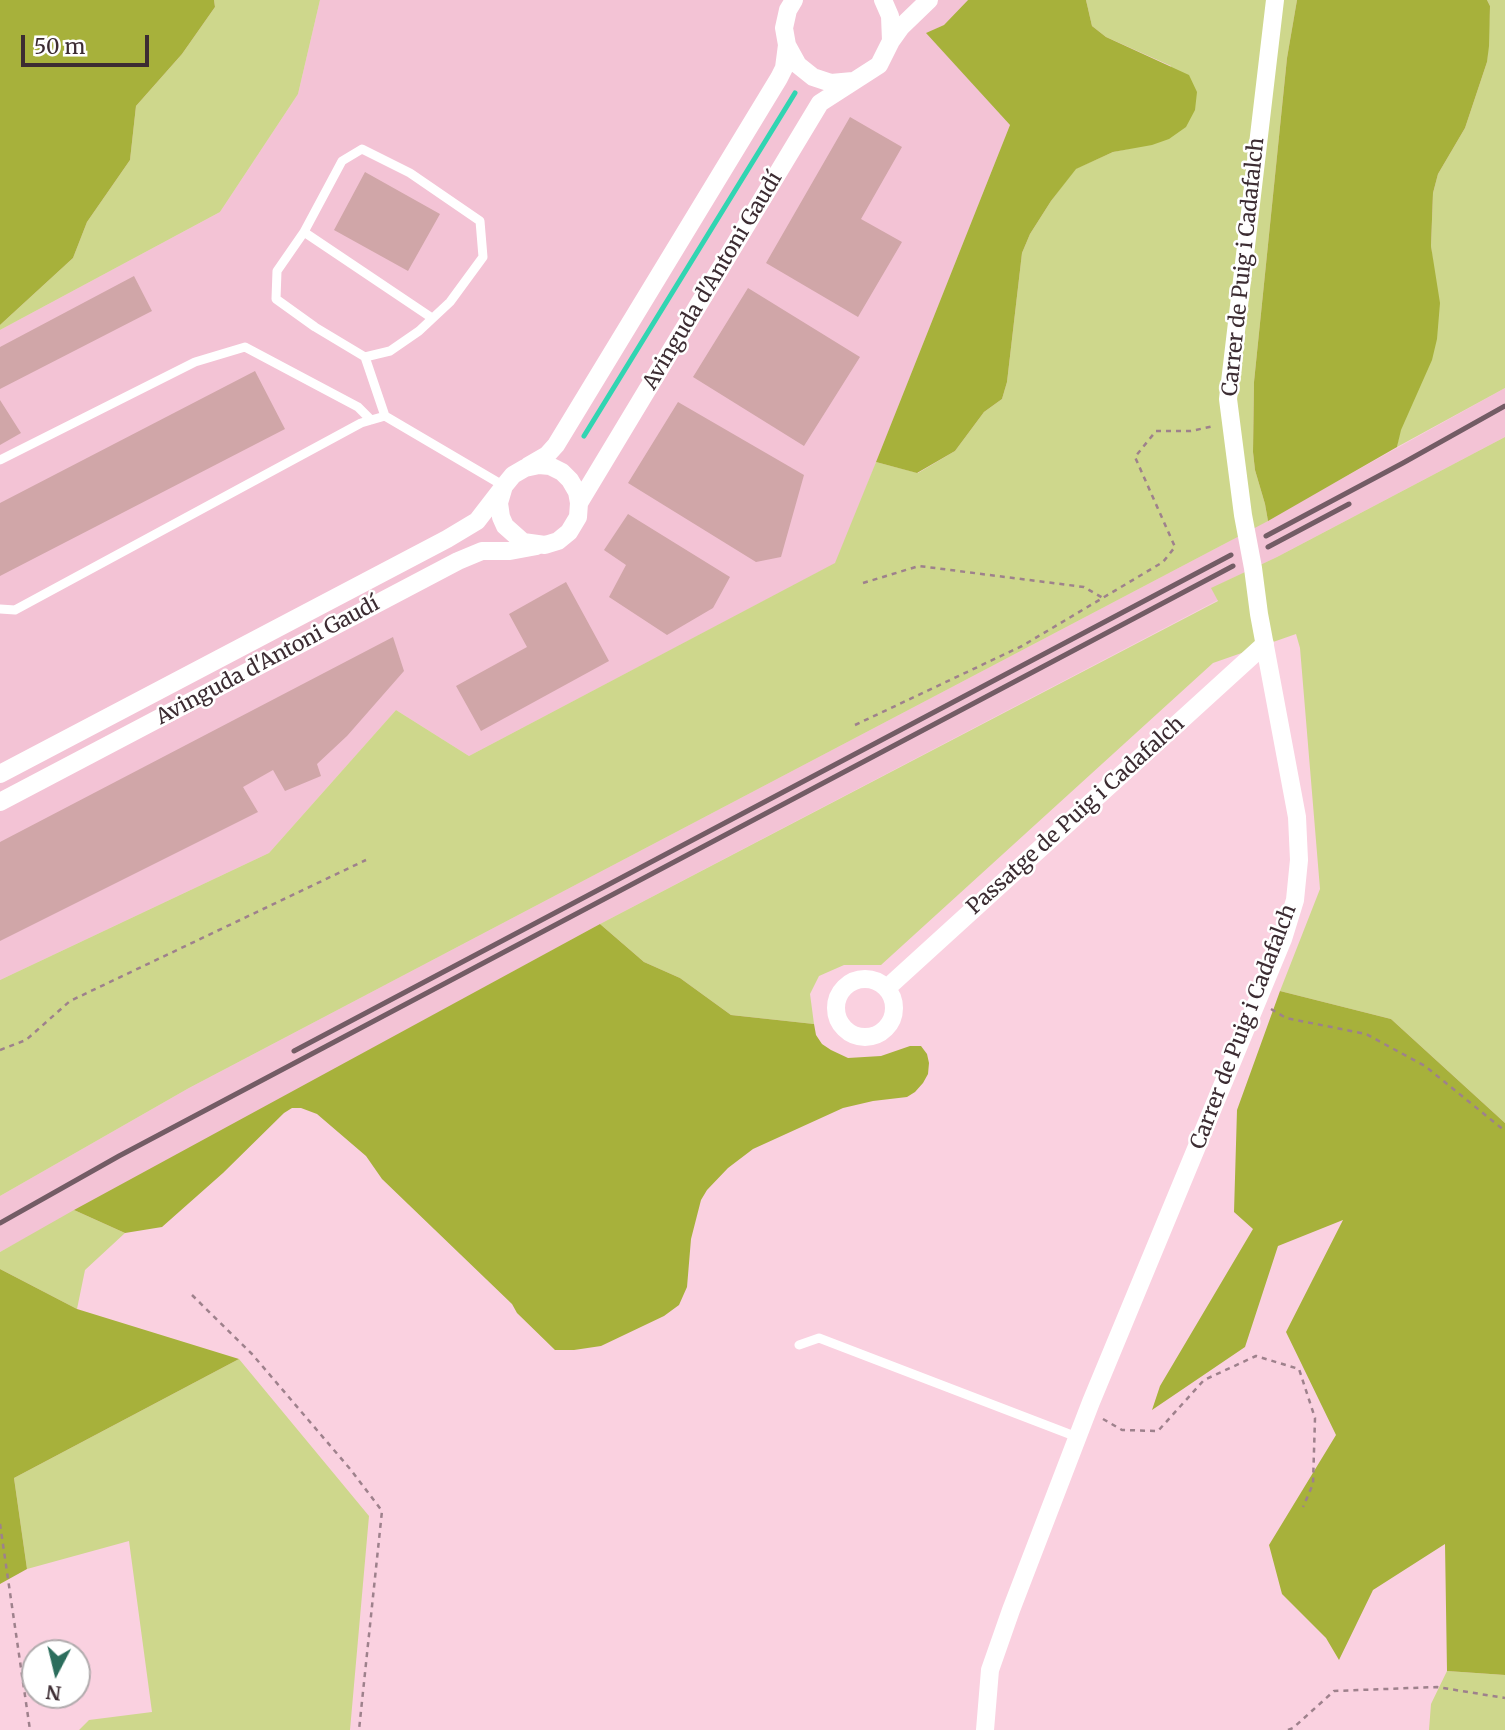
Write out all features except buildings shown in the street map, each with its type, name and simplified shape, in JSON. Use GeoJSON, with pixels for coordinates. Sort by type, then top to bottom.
{"type":"FeatureCollection","features":[{"type":"Feature","properties":{"kind":"street"},"geometry":{"type":"LineString","coordinates":[[525,468],[550,466],[562,472],[574,486],[579,503],[578,517],[569,532],[558,541],[545,545],[523,542],[505,526],[499,503],[504,486],[513,475],[547,455],[556,445],[779,78],[784,68],[787,45],[784,28],[788,10],[794,0]]}},
{"type":"Feature","properties":{"kind":"street"},"geometry":{"type":"LineString","coordinates":[[883,0],[890,16],[891,41]]}},
{"type":"Feature","properties":{"kind":"street","name":"Avinguda d'Antoni Gaudí"},"geometry":{"type":"LineString","coordinates":[[579,503],[820,103],[879,65],[891,41],[908,19],[929,0]]}},
{"type":"Feature","properties":{"kind":"street","name":"Carrer de Puig i Cadafalch"},"geometry":{"type":"LineString","coordinates":[[985,1730],[990,1670],[1011,1610],[1077,1437],[1258,1001],[1295,901],[1299,860],[1297,817],[1243,515],[1228,399],[1275,0]]}},
{"type":"Feature","properties":{"kind":"street"},"geometry":{"type":"LineString","coordinates":[[787,45],[798,65],[813,77],[831,83],[849,82],[864,77]]}},
{"type":"Feature","properties":{"kind":"street","name":"Avinguda d'Antoni Gaudí"},"geometry":{"type":"LineString","coordinates":[[0,774],[447,539],[477,521],[504,486]]}},
{"type":"Feature","properties":{"kind":"street","name":"Avinguda d'Antoni Gaudí"},"geometry":{"type":"LineString","coordinates":[[0,802],[458,561],[482,551],[510,551],[545,545]]}},
{"type":"Feature","properties":{"kind":"street","name":"Passatge de Puig i Cadafalch"},"geometry":{"type":"LineString","coordinates":[[887,988],[1265,644]]}},
{"type":"Feature","properties":{"kind":"lane"},"geometry":{"type":"LineString","coordinates":[[365,358],[390,351],[419,331],[450,302],[483,257],[480,221],[410,173],[362,149],[342,161],[304,232],[277,271],[276,299],[365,358],[385,416],[504,486]]}},
{"type":"Feature","properties":{"kind":"lane"},"geometry":{"type":"LineString","coordinates":[[304,232],[432,318]]}},
{"type":"Feature","properties":{"kind":"lane"},"geometry":{"type":"LineString","coordinates":[[0,460],[195,362],[245,347],[358,407],[371,420]]}},
{"type":"Feature","properties":{"kind":"lane"},"geometry":{"type":"LineString","coordinates":[[0,608],[15,610],[361,423],[385,416]]}},
{"type":"Feature","properties":{"kind":"lane"},"geometry":{"type":"LineString","coordinates":[[799,1345],[818,1338],[1077,1437]]}},
{"type":"Feature","properties":{"kind":"path"},"geometry":{"type":"LineString","coordinates":[[855,725],[1022,646],[1163,562],[1175,547],[1135,457],[1156,431],[1191,431],[1231,422]]}},
{"type":"Feature","properties":{"kind":"path"},"geometry":{"type":"LineString","coordinates":[[863,583],[919,566],[1084,587],[1103,598]]}},
{"type":"Feature","properties":{"kind":"path"},"geometry":{"type":"LineString","coordinates":[[0,1049],[26,1040],[70,1001],[366,860]]}},
{"type":"Feature","properties":{"kind":"path"},"geometry":{"type":"LineString","coordinates":[[1258,1001],[1286,1018],[1366,1034],[1425,1066],[1505,1131]]}},
{"type":"Feature","properties":{"kind":"path"},"geometry":{"type":"LineString","coordinates":[[192,1295],[252,1354],[351,1470],[382,1511],[359,1730]]}},
{"type":"Feature","properties":{"kind":"path"},"geometry":{"type":"LineString","coordinates":[[1088,1410],[1122,1430],[1158,1431],[1204,1380],[1256,1356],[1299,1369],[1315,1418],[1313,1484],[1303,1507]]}},
{"type":"Feature","properties":{"kind":"path"},"geometry":{"type":"LineString","coordinates":[[0,1524],[30,1730]]}},
{"type":"Feature","properties":{"kind":"path"},"geometry":{"type":"LineString","coordinates":[[1288,1730],[1334,1691],[1437,1687],[1505,1698]]}},
{"type":"Feature","properties":{"kind":"shaded area"},"geometry":{"type":"Polygon","coordinates":[[[320,0],[968,0],[944,25],[927,33],[1010,125],[836,563],[469,756],[396,710],[269,853],[0,980],[0,330],[220,212],[298,94],[320,0]]]}},
{"type":"Feature","properties":{"kind":"shaded area"},"geometry":{"type":"Polygon","coordinates":[[[1505,388],[1505,437],[1277,557],[1212,588],[1218,600],[600,924],[0,1252],[0,1196],[189,1088],[1226,543],[1505,388]]]}},
{"type":"Feature","properties":{"kind":"green space"},"geometry":{"type":"Polygon","coordinates":[[[0,0],[214,0],[215,7],[182,54],[136,106],[130,160],[87,222],[73,258],[0,325],[0,0]]]}},
{"type":"Feature","properties":{"kind":"green space"},"geometry":{"type":"Polygon","coordinates":[[[214,0],[320,0],[298,94],[220,212],[0,330],[0,325],[73,258],[87,222],[130,160],[136,106],[182,54],[215,7],[214,0]]]}},
{"type":"Feature","properties":{"kind":"green space"},"geometry":{"type":"Polygon","coordinates":[[[968,0],[1086,0],[1092,26],[1106,37],[1189,75],[1197,92],[1195,110],[1186,127],[1169,139],[1113,152],[1076,169],[1051,201],[1030,234],[1022,253],[1007,382],[1002,399],[984,412],[955,451],[917,473],[876,462],[1010,125],[926,33],[944,25],[968,0]]]}},
{"type":"Feature","properties":{"kind":"green space"},"geometry":{"type":"Polygon","coordinates":[[[1086,0],[1297,0],[1287,58],[1254,382],[1253,452],[1268,521],[189,1088],[0,1196],[0,980],[269,853],[396,710],[469,756],[835,563],[876,462],[918,473],[955,451],[984,412],[1002,399],[1007,382],[1022,253],[1030,234],[1075,169],[1113,152],[1132,148],[1171,66],[1106,37],[1092,26],[1086,0]]]}},
{"type":"Feature","properties":{"kind":"green space"},"geometry":{"type":"Polygon","coordinates":[[[1297,0],[1487,0],[1490,6],[1489,46],[1487,62],[1465,128],[1438,174],[1433,193],[1431,246],[1440,303],[1437,339],[1432,360],[1401,430],[1397,447],[1268,521],[1253,452],[1254,382],[1287,58],[1297,0]]]}},
{"type":"Feature","properties":{"kind":"green space"},"geometry":{"type":"Polygon","coordinates":[[[1487,0],[1505,0],[1505,388],[1397,447],[1400,430],[1416,393],[1433,263],[1433,193],[1438,174],[1465,128],[1487,62],[1490,6],[1487,0]]]}},
{"type":"Feature","properties":{"kind":"green space"},"geometry":{"type":"Polygon","coordinates":[[[1505,437],[1505,1123],[1391,1019],[1280,991],[1320,889],[1300,648],[1296,634],[1213,663],[881,965],[844,965],[819,976],[810,994],[814,1024],[731,1015],[680,978],[644,962],[600,924],[1218,601],[1211,588],[1277,557],[1505,437]]]}},
{"type":"Feature","properties":{"kind":"green space"},"geometry":{"type":"Polygon","coordinates":[[[600,924],[644,962],[680,978],[731,1015],[814,1024],[816,1035],[822,1044],[848,1058],[881,1056],[910,1046],[921,1046],[929,1063],[928,1074],[923,1083],[907,1097],[843,1108],[753,1149],[728,1168],[701,1200],[691,1239],[687,1287],[679,1305],[664,1316],[601,1346],[555,1350],[517,1313],[512,1304],[382,1179],[366,1156],[317,1114],[301,1108],[292,1108],[284,1113],[223,1173],[162,1227],[125,1233],[74,1210],[600,924]]]}},
{"type":"Feature","properties":{"kind":"green space"},"geometry":{"type":"Polygon","coordinates":[[[1280,991],[1391,1019],[1505,1123],[1505,1675],[1447,1671],[1445,1544],[1373,1590],[1339,1660],[1326,1638],[1282,1594],[1269,1545],[1336,1435],[1286,1332],[1343,1220],[1278,1246],[1245,1347],[1152,1410],[1160,1386],[1253,1229],[1234,1212],[1237,1110],[1280,991]]]}},
{"type":"Feature","properties":{"kind":"green space"},"geometry":{"type":"Polygon","coordinates":[[[74,1210],[125,1233],[85,1270],[77,1309],[0,1269],[0,1252],[74,1210]]]}},
{"type":"Feature","properties":{"kind":"green space"},"geometry":{"type":"Polygon","coordinates":[[[0,1269],[77,1309],[239,1359],[14,1478],[27,1569],[0,1584],[0,1269]]]}},
{"type":"Feature","properties":{"kind":"green space"},"geometry":{"type":"Polygon","coordinates":[[[239,1359],[369,1516],[350,1730],[79,1730],[89,1720],[152,1712],[129,1541],[27,1569],[14,1478],[239,1359]]]}},
{"type":"Feature","properties":{"kind":"green space"},"geometry":{"type":"Polygon","coordinates":[[[1447,1671],[1505,1675],[1505,1730],[1429,1730],[1431,1704],[1447,1671]]]}},
{"type":"Feature","properties":{"kind":"waterway"},"geometry":{"type":"LineString","coordinates":[[584,436],[795,93]]}},
{"type":"Feature","properties":{"kind":"railway"},"geometry":{"type":"LineString","coordinates":[[1266,536],[1505,406]]}},
{"type":"Feature","properties":{"kind":"railway"},"geometry":{"type":"LineString","coordinates":[[1268,547],[1349,504]]}},
{"type":"Feature","properties":{"kind":"railway"},"geometry":{"type":"LineString","coordinates":[[294,1051],[1231,555]]}},
{"type":"Feature","properties":{"kind":"railway"},"geometry":{"type":"LineString","coordinates":[[0,1223],[119,1156],[1233,566]]}}]}
